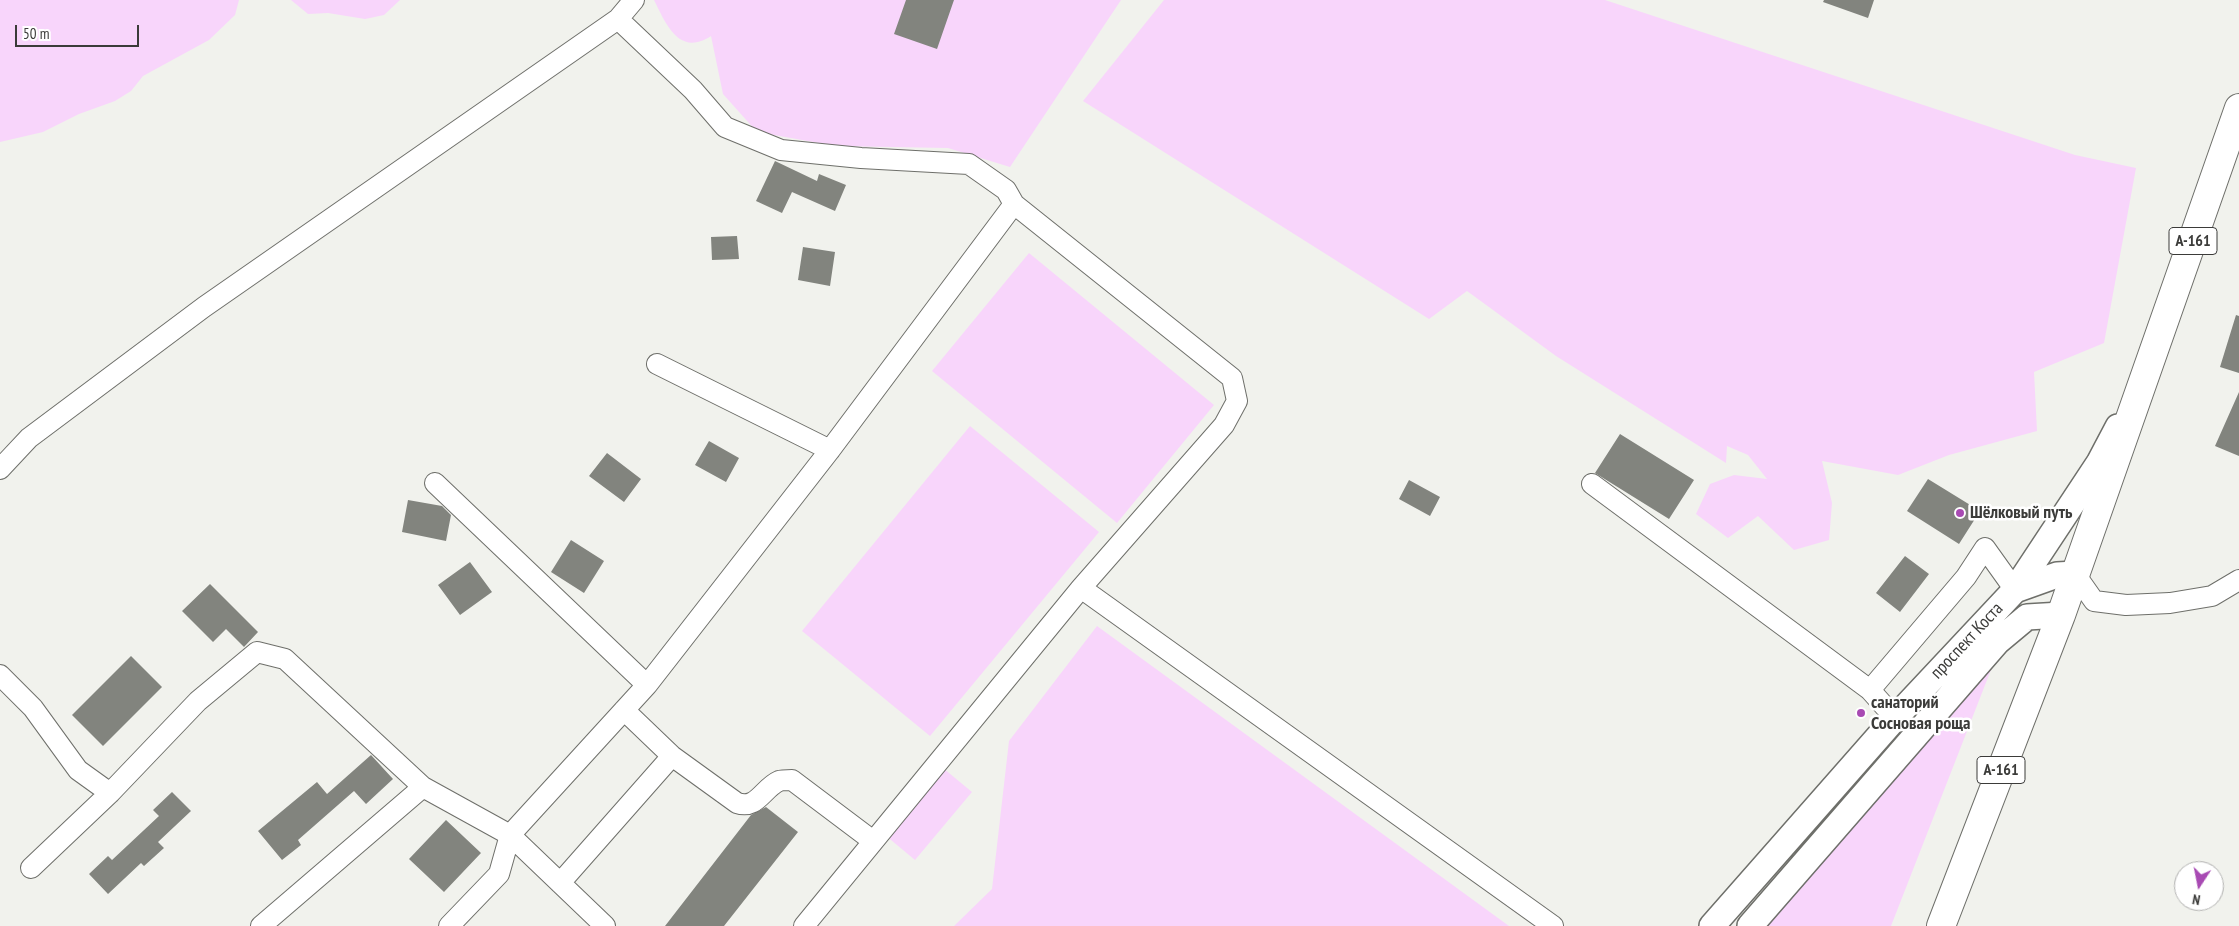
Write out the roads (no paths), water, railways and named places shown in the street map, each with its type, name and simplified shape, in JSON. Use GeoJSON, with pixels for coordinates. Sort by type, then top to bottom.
{"type":"FeatureCollection","features":[{"type":"Feature","properties":{"kind":"highway","name":"А-161"},"geometry":{"type":"LineString","coordinates":[[1940,926],[2061,615],[2239,108]]}},
{"type":"Feature","properties":{"kind":"main road","name":"проспект Коста"},"geometry":{"type":"LineString","coordinates":[[1712,926],[1896,718],[2015,590],[2099,462],[2146,374]]}},
{"type":"Feature","properties":{"kind":"main road"},"geometry":{"type":"LineString","coordinates":[[2015,590],[2056,575],[2075,574]]}},
{"type":"Feature","properties":{"kind":"main road","name":"проспект Коста"},"geometry":{"type":"LineString","coordinates":[[1750,926],[1997,642],[2027,617],[2061,615]]}},
{"type":"Feature","properties":{"kind":"main road"},"geometry":{"type":"LineString","coordinates":[[1896,718],[1917,736]]}},
{"type":"Feature","properties":{"kind":"street"},"geometry":{"type":"LineString","coordinates":[[0,469],[29,438],[204,307],[618,18],[634,0]]}},
{"type":"Feature","properties":{"kind":"street"},"geometry":{"type":"LineString","coordinates":[[618,18],[693,90],[725,127],[781,150],[861,158],[969,164],[1006,190],[1014,204],[1232,378],[1237,401],[1224,425],[1081,588],[804,926]]}},
{"type":"Feature","properties":{"kind":"street"},"geometry":{"type":"LineString","coordinates":[[449,926],[499,874],[510,835],[647,685],[830,450],[1014,204]]}},
{"type":"Feature","properties":{"kind":"street"},"geometry":{"type":"LineString","coordinates":[[657,364],[830,450]]}},
{"type":"Feature","properties":{"kind":"street"},"geometry":{"type":"LineString","coordinates":[[435,483],[647,685]]}},
{"type":"Feature","properties":{"kind":"street"},"geometry":{"type":"LineString","coordinates":[[1592,484],[1870,690],[1896,718]]}},
{"type":"Feature","properties":{"kind":"street"},"geometry":{"type":"LineString","coordinates":[[1870,690],[1966,577],[1989,542],[2015,590]]}},
{"type":"Feature","properties":{"kind":"street"},"geometry":{"type":"LineString","coordinates":[[2075,574],[2094,601],[2126,605],[2170,603],[2212,596],[2239,580]]}},
{"type":"Feature","properties":{"kind":"street"},"geometry":{"type":"LineString","coordinates":[[1081,588],[1553,926]]}},
{"type":"Feature","properties":{"kind":"street"},"geometry":{"type":"LineString","coordinates":[[31,868],[110,793],[198,701],[257,652],[285,659],[423,787],[510,835],[605,926]]}},
{"type":"Feature","properties":{"kind":"street"},"geometry":{"type":"LineString","coordinates":[[0,675],[33,708],[78,770],[110,793]]}},
{"type":"Feature","properties":{"kind":"street"},"geometry":{"type":"LineString","coordinates":[[624,710],[672,756],[737,803],[744,805],[757,801],[779,782],[792,780],[873,842]]}},
{"type":"Feature","properties":{"kind":"street"},"geometry":{"type":"LineString","coordinates":[[560,883],[672,756]]}},
{"type":"Feature","properties":{"kind":"street"},"geometry":{"type":"LineString","coordinates":[[261,926],[423,787]]}},
{"type":"Feature","properties":{"kind":"place","name":"Шёлковый путь"},"geometry":{"type":"Point","coordinates":[1960,513]}},
{"type":"Feature","properties":{"kind":"place","name":"санаторий Сосновая роща"},"geometry":{"type":"Point","coordinates":[1861,713]}}]}
